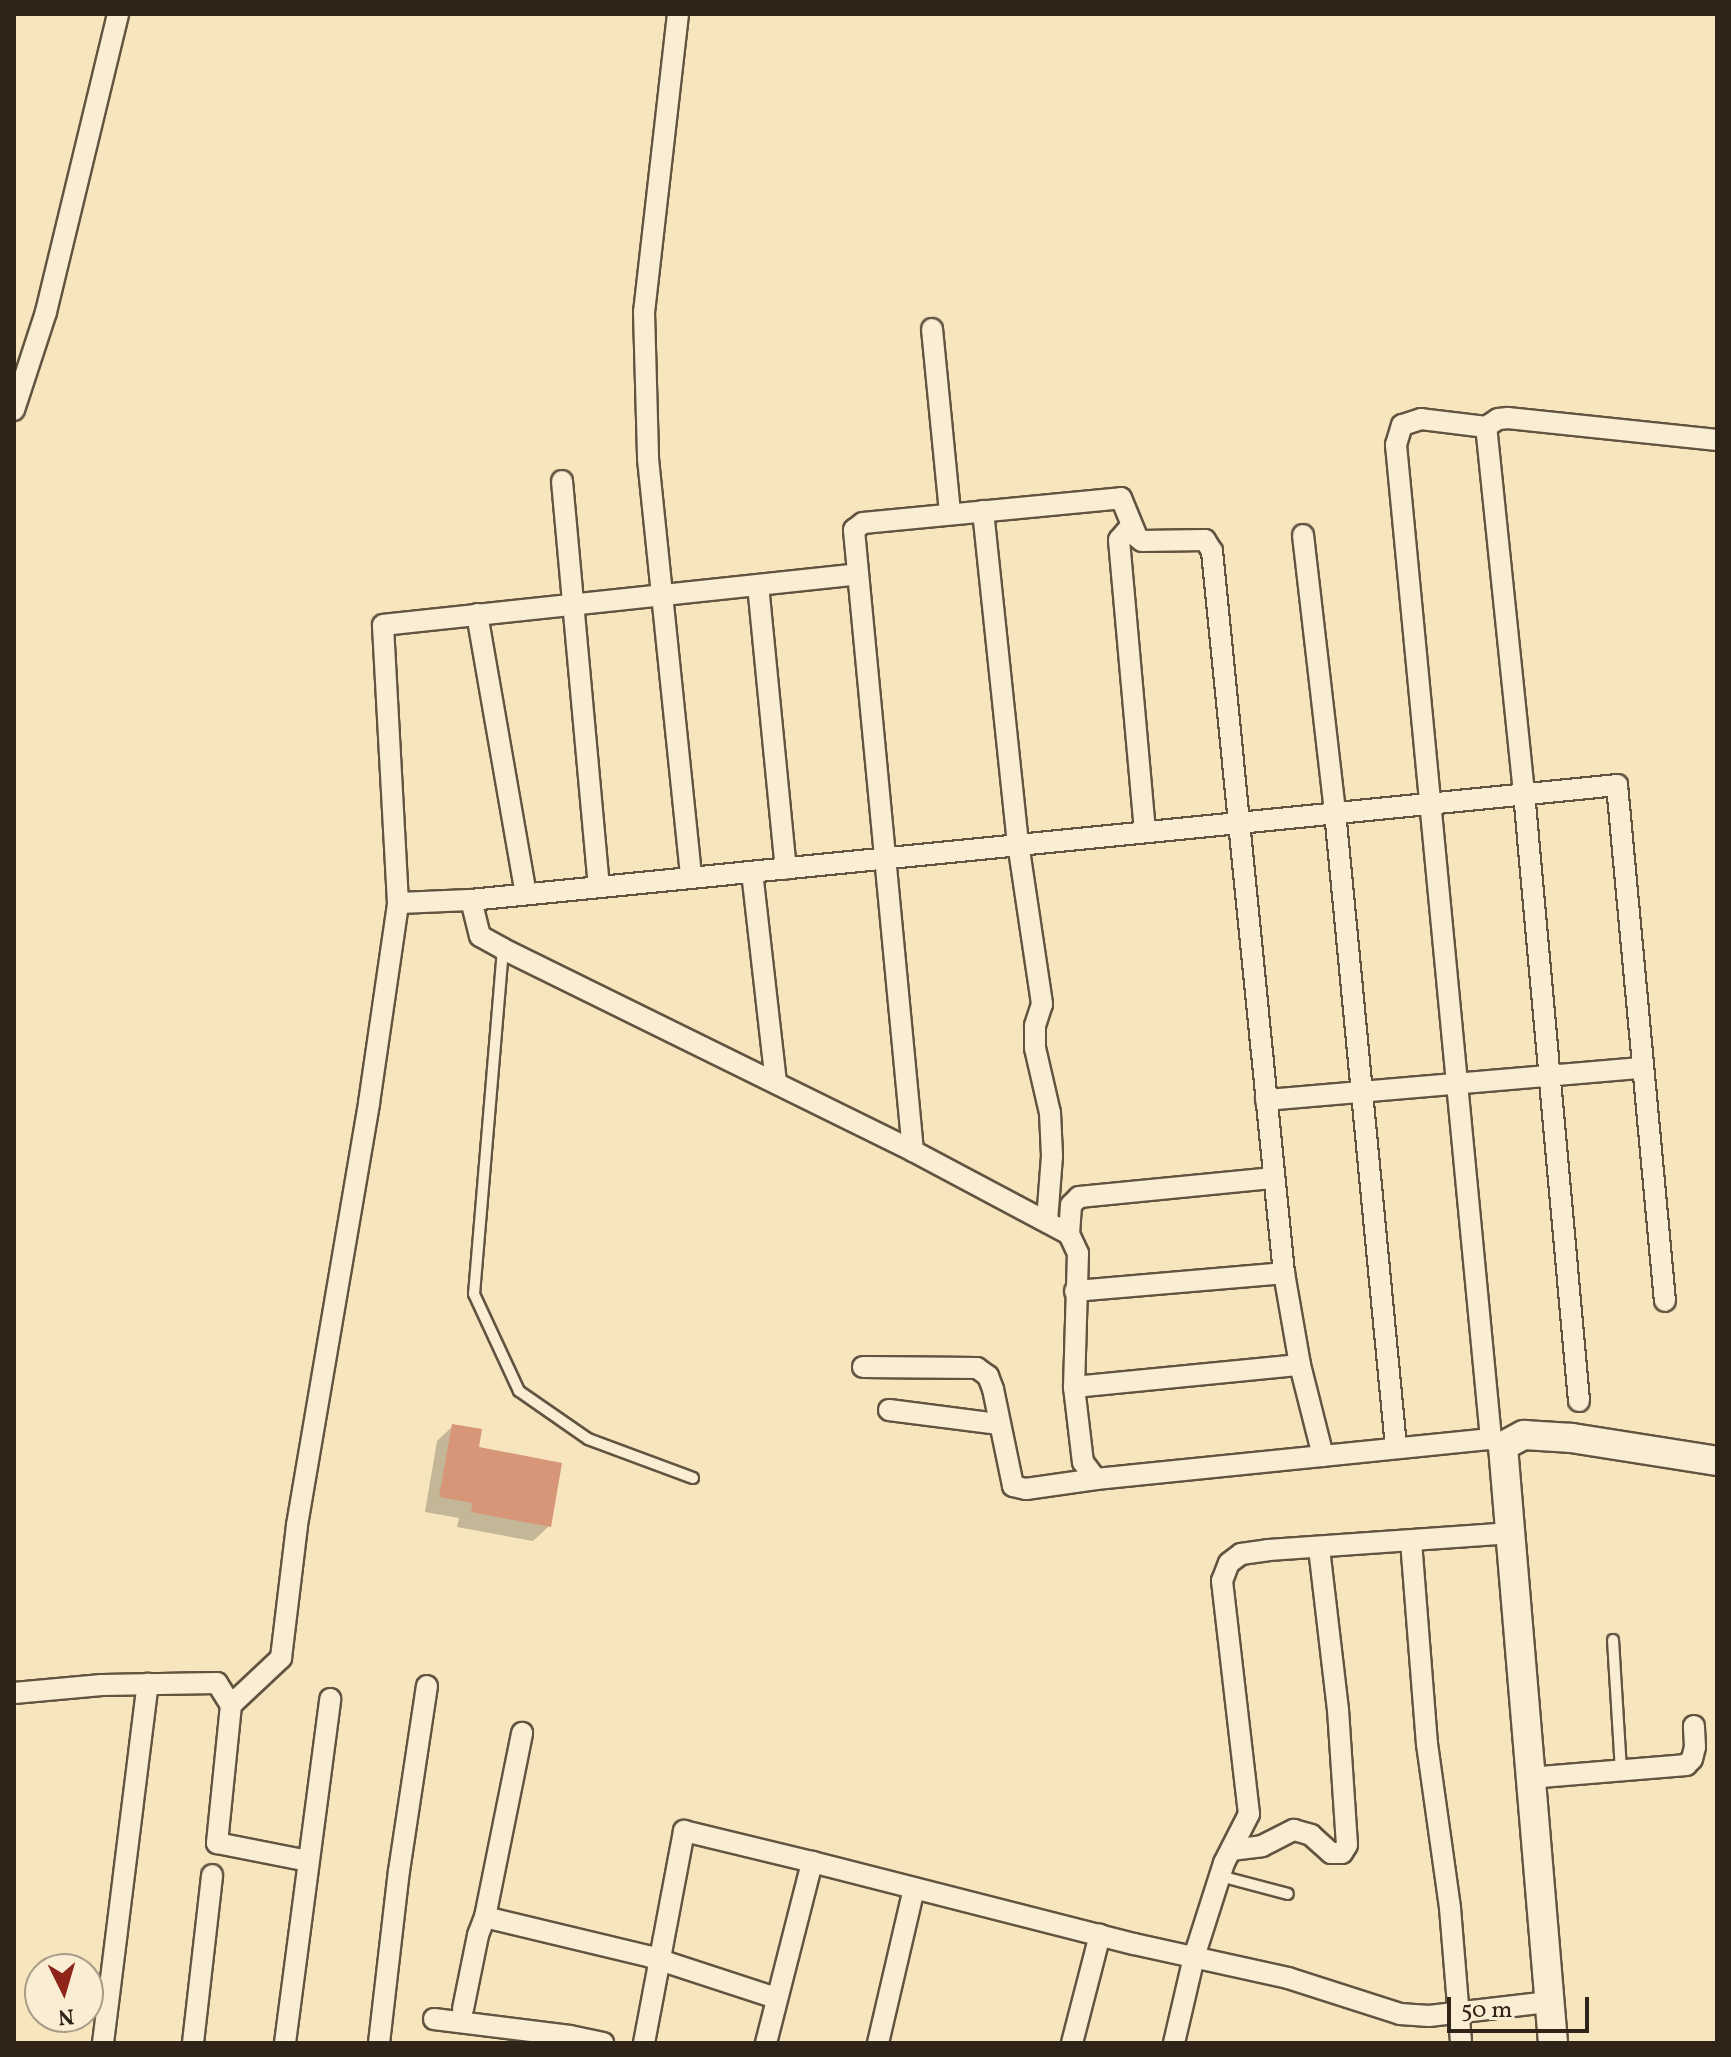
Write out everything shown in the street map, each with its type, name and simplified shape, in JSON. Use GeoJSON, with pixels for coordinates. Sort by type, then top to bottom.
{"type":"FeatureCollection","features":[{"type":"Feature","properties":{"kind":"street"},"geometry":{"type":"LineString","coordinates":[[14,410],[46,312],[118,14]]}},
{"type":"Feature","properties":{"kind":"street"},"geometry":{"type":"LineString","coordinates":[[678,14],[644,312],[648,459],[691,878]]}},
{"type":"Feature","properties":{"kind":"street"},"geometry":{"type":"LineString","coordinates":[[932,329],[950,514]]}},
{"type":"Feature","properties":{"kind":"street"},"geometry":{"type":"LineString","coordinates":[[1553,2043],[1509,1533],[1456,1085],[1396,445],[1402,425],[1421,419],[1486,427],[1508,418],[1717,440]]}},
{"type":"Feature","properties":{"kind":"street"},"geometry":{"type":"LineString","coordinates":[[1486,427],[1524,793],[1579,1401]]}},
{"type":"Feature","properties":{"kind":"street"},"geometry":{"type":"LineString","coordinates":[[562,481],[599,885]]}},
{"type":"Feature","properties":{"kind":"street"},"geometry":{"type":"LineString","coordinates":[[913,1151],[854,530],[857,525],[1112,496],[1125,502],[1137,537],[1151,543],[1205,540],[1210,545],[1241,823],[1284,1273],[1300,1365],[1323,1456]]}},
{"type":"Feature","properties":{"kind":"street"},"geometry":{"type":"LineString","coordinates":[[983,511],[1018,843],[1042,1004],[1035,1026],[1035,1048],[1050,1113],[1052,1156],[1047,1221]]}},
{"type":"Feature","properties":{"kind":"street"},"geometry":{"type":"LineString","coordinates":[[1131,526],[1119,540],[1145,831]]}},
{"type":"Feature","properties":{"kind":"street"},"geometry":{"type":"LineString","coordinates":[[1303,535],[1335,812],[1396,1447]]}},
{"type":"Feature","properties":{"kind":"street"},"geometry":{"type":"LineString","coordinates":[[231,1705],[281,1658],[297,1525],[369,1103],[398,903],[383,625],[857,574]]}},
{"type":"Feature","properties":{"kind":"street"},"geometry":{"type":"LineString","coordinates":[[758,585],[786,869]]}},
{"type":"Feature","properties":{"kind":"street"},"geometry":{"type":"LineString","coordinates":[[477,614],[526,894]]}},
{"type":"Feature","properties":{"kind":"street"},"geometry":{"type":"LineString","coordinates":[[398,903],[471,900],[1610,784],[1619,789],[1665,1301]]}},
{"type":"Feature","properties":{"kind":"street"},"geometry":{"type":"LineString","coordinates":[[752,872],[776,1083]]}},
{"type":"Feature","properties":{"kind":"street"},"geometry":{"type":"LineString","coordinates":[[471,900],[480,936],[503,949],[913,1151],[1069,1234]]}},
{"type":"Feature","properties":{"kind":"street"},"geometry":{"type":"LineString","coordinates":[[1266,1100],[1643,1068]]}},
{"type":"Feature","properties":{"kind":"street"},"geometry":{"type":"LineString","coordinates":[[1096,1479],[1083,1462],[1074,1387],[1078,1253],[1069,1234],[1071,1205],[1079,1197],[1274,1178]]}},
{"type":"Feature","properties":{"kind":"street"},"geometry":{"type":"LineString","coordinates":[[1075,1291],[1284,1273]]}},
{"type":"Feature","properties":{"kind":"street"},"geometry":{"type":"LineString","coordinates":[[1074,1387],[1300,1365]]}},
{"type":"Feature","properties":{"kind":"street"},"geometry":{"type":"LineString","coordinates":[[863,1367],[977,1368],[988,1376],[1010,1479],[1017,1489],[1396,1447],[1497,1443],[1524,1435],[1572,1438],[1717,1461]]}},
{"type":"Feature","properties":{"kind":"street"},"geometry":{"type":"LineString","coordinates":[[889,1410],[999,1424]]}},
{"type":"Feature","properties":{"kind":"street"},"geometry":{"type":"LineString","coordinates":[[1174,2043],[1194,1957],[1220,1876],[1249,1814],[1222,1581],[1224,1570],[1241,1554],[1509,1533]]}},
{"type":"Feature","properties":{"kind":"street"},"geometry":{"type":"LineString","coordinates":[[1411,1541],[1427,1744],[1450,1908],[1461,2043]]}},
{"type":"Feature","properties":{"kind":"street"},"geometry":{"type":"LineString","coordinates":[[1231,1850],[1262,1846],[1294,1830],[1311,1835],[1331,1853],[1342,1853],[1347,1845],[1338,1710],[1319,1548]]}},
{"type":"Feature","properties":{"kind":"street"},"geometry":{"type":"LineString","coordinates":[[16,1699],[102,1685],[217,1683],[231,1705],[217,1843],[308,1861]]}},
{"type":"Feature","properties":{"kind":"street"},"geometry":{"type":"LineString","coordinates":[[103,2043],[148,1684]]}},
{"type":"Feature","properties":{"kind":"street"},"geometry":{"type":"LineString","coordinates":[[379,2043],[399,1871],[427,1686]]}},
{"type":"Feature","properties":{"kind":"street"},"geometry":{"type":"LineString","coordinates":[[285,2043],[330,1699]]}},
{"type":"Feature","properties":{"kind":"street"},"geometry":{"type":"LineString","coordinates":[[1529,1778],[1686,1765],[1692,1759],[1695,1747],[1694,1726]]}},
{"type":"Feature","properties":{"kind":"street"},"geometry":{"type":"LineString","coordinates":[[463,2009],[522,1733]]}},
{"type":"Feature","properties":{"kind":"street"},"geometry":{"type":"LineString","coordinates":[[644,2043],[684,1831],[1100,1935],[1288,1978],[1400,2014],[1429,2016],[1549,2002]]}},
{"type":"Feature","properties":{"kind":"street"},"geometry":{"type":"LineString","coordinates":[[766,2043],[812,1862]]}},
{"type":"Feature","properties":{"kind":"street"},"geometry":{"type":"LineString","coordinates":[[193,2043],[212,1875]]}},
{"type":"Feature","properties":{"kind":"street"},"geometry":{"type":"LineString","coordinates":[[878,2043],[914,1888]]}},
{"type":"Feature","properties":{"kind":"street"},"geometry":{"type":"LineString","coordinates":[[485,1917],[659,1960],[776,1998]]}},
{"type":"Feature","properties":{"kind":"street"},"geometry":{"type":"LineString","coordinates":[[1072,2043],[1100,1935]]}},
{"type":"Feature","properties":{"kind":"street"},"geometry":{"type":"LineString","coordinates":[[434,2019],[603,2043]]}},
{"type":"Feature","properties":{"kind":"lane"},"geometry":{"type":"LineString","coordinates":[[503,949],[474,1294],[519,1391],[588,1439],[693,1478]]}},
{"type":"Feature","properties":{"kind":"lane"},"geometry":{"type":"LineString","coordinates":[[1613,1640],[1621,1769]]}},
{"type":"Feature","properties":{"kind":"lane"},"geometry":{"type":"LineString","coordinates":[[1220,1876],[1288,1894]]}},
{"type":"Feature","properties":{"kind":"building"},"geometry":{"type":"Polygon","coordinates":[[[452,1424],[482,1429],[479,1447],[562,1463],[551,1527],[471,1512],[473,1503],[439,1497],[452,1424]]]}}]}
